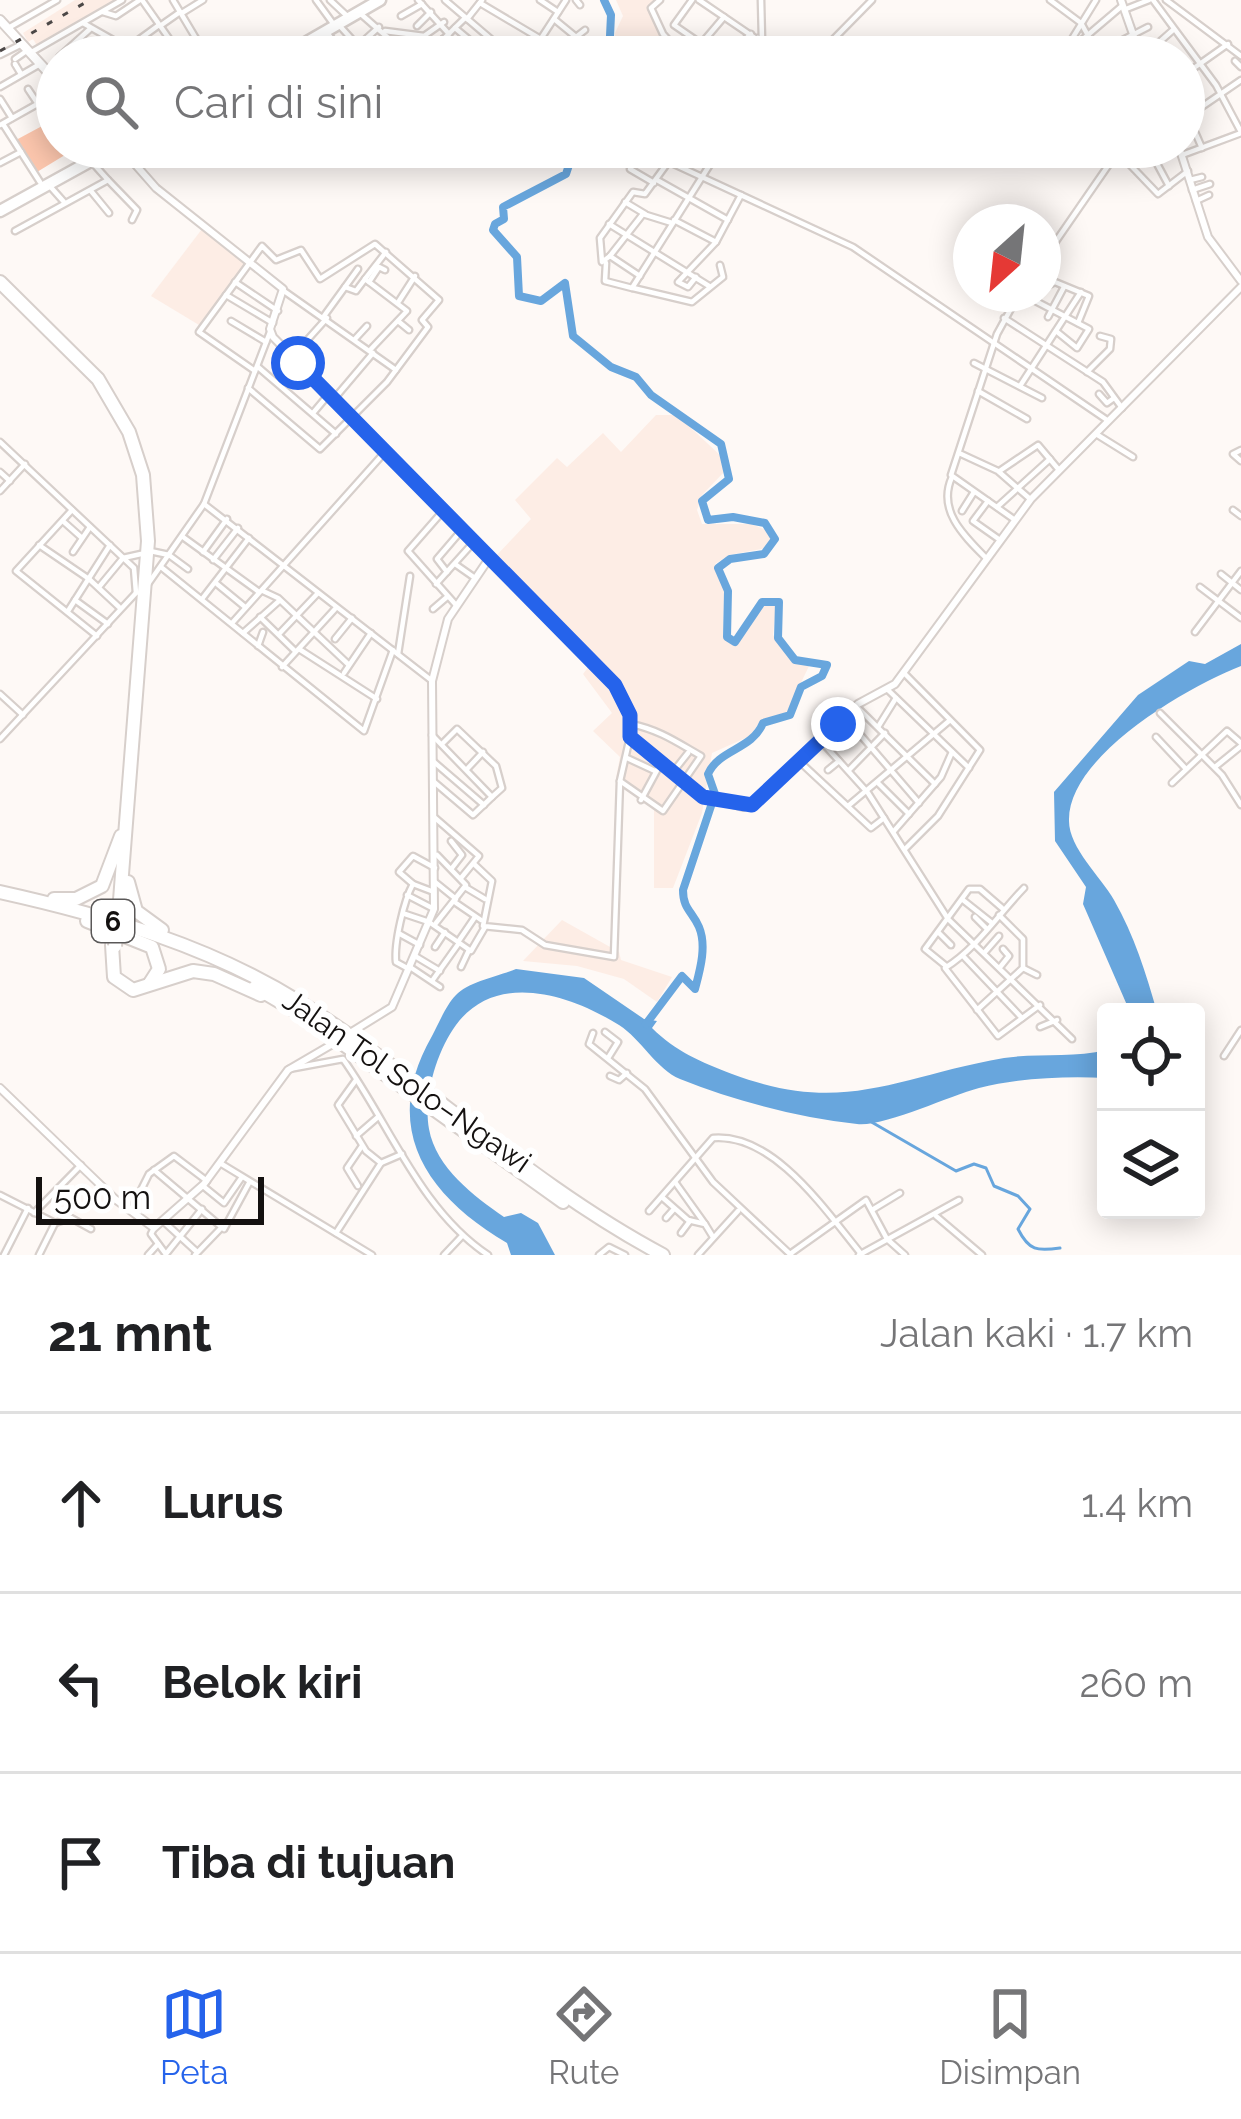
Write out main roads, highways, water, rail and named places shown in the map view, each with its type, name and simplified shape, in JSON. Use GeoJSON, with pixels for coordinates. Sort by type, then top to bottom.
{"type":"FeatureCollection","features":[{"type":"Feature","properties":{"kind":"highway"},"geometry":{"type":"LineString","coordinates":[[316,36],[373,0]]}},
{"type":"Feature","properties":{"kind":"highway"},"geometry":{"type":"LineString","coordinates":[[316,36],[340,21]]}},
{"type":"Feature","properties":{"kind":"highway"},"geometry":{"type":"LineString","coordinates":[[0,208],[70,168]]}},
{"type":"Feature","properties":{"kind":"highway"},"geometry":{"type":"LineString","coordinates":[[44,183],[76,168]]}},
{"type":"Feature","properties":{"kind":"highway"},"geometry":{"type":"LineString","coordinates":[[0,284],[96,382],[125,430],[140,477],[145,536],[112,970],[127,988],[140,990],[184,973],[204,972],[290,1007]]}},
{"type":"Feature","properties":{"kind":"highway"},"geometry":{"type":"LineString","coordinates":[[0,284],[98,379],[130,432],[143,475],[148,528],[127,844],[118,900]]}},
{"type":"Feature","properties":{"kind":"highway"},"geometry":{"type":"LineString","coordinates":[[0,893],[67,900],[92,893],[111,873],[124,822]]}},
{"type":"Feature","properties":{"kind":"highway"},"geometry":{"type":"LineString","coordinates":[[127,844],[129,893],[136,911],[221,962]]}},
{"type":"Feature","properties":{"kind":"highway","name":"Jalan Tol Solo–Ngawi"},"geometry":{"type":"LineString","coordinates":[[0,893],[210,964],[290,1007],[663,1255]]}},
{"type":"Feature","properties":{"kind":"highway","name":"Jalan Tol Solo–Ngawi"},"geometry":{"type":"LineString","coordinates":[[0,893],[125,925],[221,962],[300,1003],[362,1053]]}},
{"type":"Feature","properties":{"kind":"highway"},"geometry":{"type":"LineString","coordinates":[[76,916],[152,947],[160,964],[154,980],[139,987],[123,982],[116,970],[114,945]]}},
{"type":"Feature","properties":{"kind":"highway","name":"Jalan Tol Solo–Ngawi"},"geometry":{"type":"LineString","coordinates":[[472,1130],[646,1255]]}},
{"type":"Feature","properties":{"kind":"main road"},"geometry":{"type":"LineString","coordinates":[[2,22],[36,60]]}},
{"type":"Feature","properties":{"kind":"water"},"geometry":{"type":"Polygon","coordinates":[[[1241,644],[1241,666],[1192,690],[1135,727],[1088,772],[1074,796],[1069,821],[1074,842],[1121,913],[1154,1003],[1126,1003],[1083,904],[1086,887],[1055,841],[1054,792],[1138,695],[1189,661],[1205,664],[1241,644]]]}},
{"type":"Feature","properties":{"kind":"water"},"geometry":{"type":"Polygon","coordinates":[[[516,969],[584,978],[644,1019],[657,1021],[652,1028],[689,1055],[732,1074],[807,1092],[870,1089],[1004,1058],[1097,1051],[1097,1078],[1010,1082],[884,1121],[857,1124],[767,1108],[680,1079],[619,1025],[557,997],[512,993],[492,998],[473,1008],[449,1036],[433,1074],[428,1116],[439,1156],[458,1180],[504,1217],[521,1213],[538,1223],[555,1255],[511,1255],[507,1243],[453,1203],[434,1180],[419,1156],[411,1129],[410,1100],[417,1069],[452,999],[468,986],[516,969]]]}},
{"type":"Feature","properties":{"kind":"waterway"},"geometry":{"type":"LineString","coordinates":[[604,0],[611,15],[610,36]]}},
{"type":"Feature","properties":{"kind":"waterway"},"geometry":{"type":"LineString","coordinates":[[568,168],[566,174],[503,207],[504,219],[495,224],[493,230],[517,257],[519,296],[541,301],[565,283],[573,336],[611,367],[636,377],[651,395],[721,444],[729,479],[702,501],[708,520],[733,517],[765,523],[775,539],[764,554],[730,559],[718,568],[728,591],[727,637],[735,642],[762,602],[779,602],[778,638],[795,660],[827,665],[822,676],[801,687],[790,715],[763,723],[708,774],[715,794],[683,890],[701,934],[699,974],[695,989],[682,976],[646,1024]]}},
{"type":"Feature","properties":{"kind":"waterway"},"geometry":{"type":"LineString","coordinates":[[868,1120],[956,1171],[974,1164],[986,1168],[994,1186],[1018,1196],[1030,1209],[1018,1229],[1026,1242],[1040,1249],[1060,1248]]}},
{"type":"Feature","properties":{"kind":"railway"},"geometry":{"type":"LineString","coordinates":[[0,51],[90,0]]}}]}
